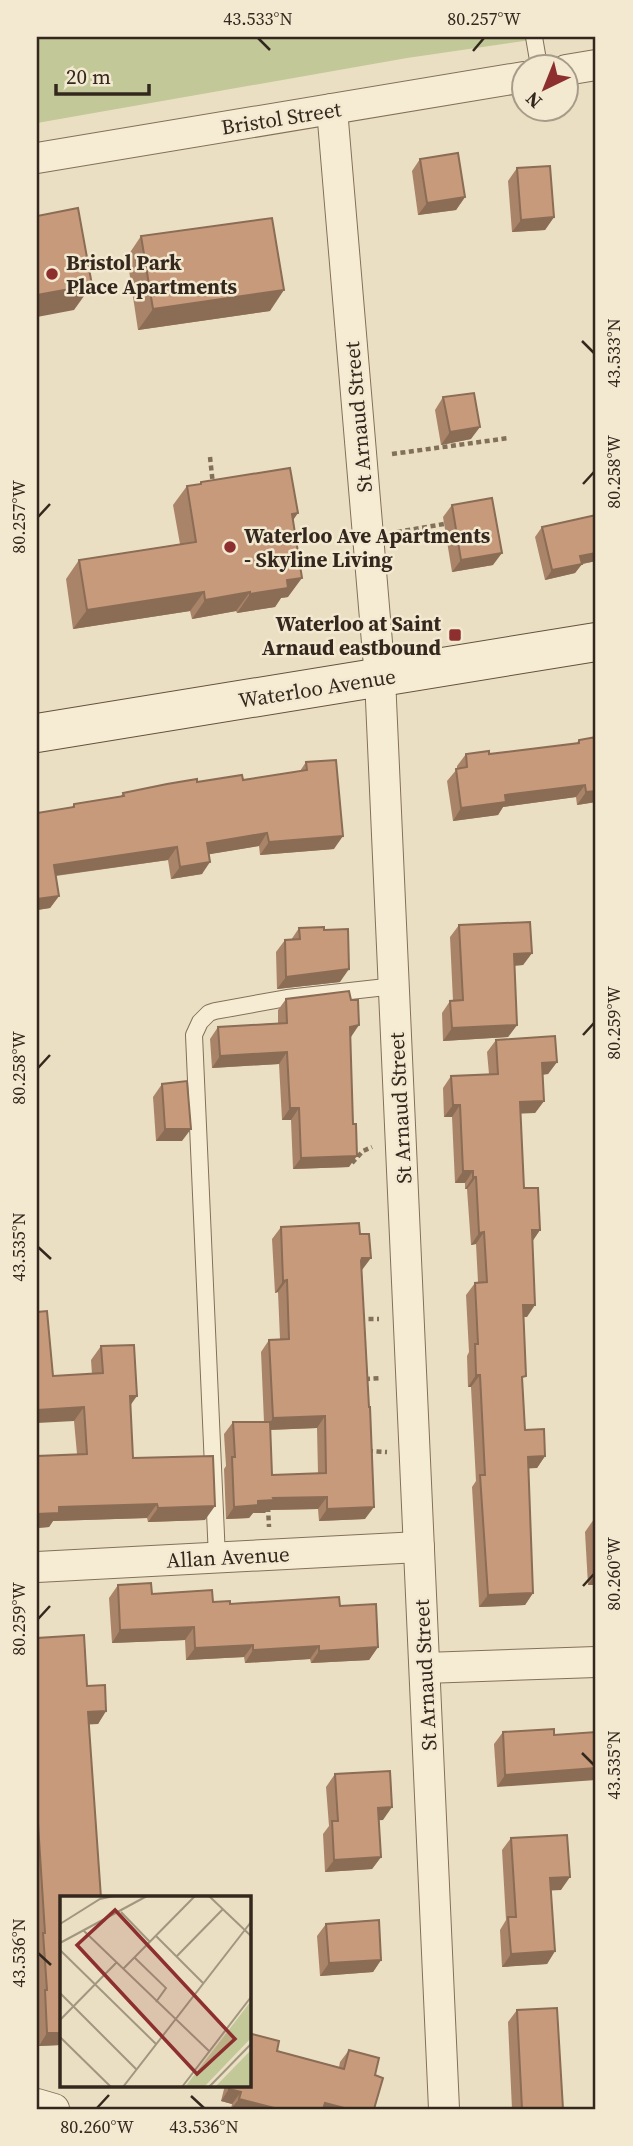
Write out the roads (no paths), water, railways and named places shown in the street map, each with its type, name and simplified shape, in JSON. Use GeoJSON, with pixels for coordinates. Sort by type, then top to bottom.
{"type":"FeatureCollection","features":[{"type":"Feature","properties":{"kind":"street","name":"Bristol Street"},"geometry":{"type":"LineString","coordinates":[[37,158],[510,79]]}},
{"type":"Feature","properties":{"kind":"street","name":"St Arnaud Street"},"geometry":{"type":"LineString","coordinates":[[332,109],[380,678],[444,2109]]}},
{"type":"Feature","properties":{"kind":"street","name":"Waterloo Avenue"},"geometry":{"type":"LineString","coordinates":[[37,733],[596,642]]}},
{"type":"Feature","properties":{"kind":"street","name":"Allan Avenue"},"geometry":{"type":"LineString","coordinates":[[37,1567],[419,1547]]}},
{"type":"Feature","properties":{"kind":"street"},"geometry":{"type":"LineString","coordinates":[[425,1668],[596,1662]]}},
{"type":"Feature","properties":{"kind":"street"},"geometry":{"type":"LineString","coordinates":[[37,2105],[54,2109]]}},
{"type":"Feature","properties":{"kind":"lane"},"geometry":{"type":"LineString","coordinates":[[217,1558],[194,1035],[196,1027],[209,1013],[222,1009],[287,998],[395,986]]}},
{"type":"Feature","properties":{"kind":"place","name":"Bristol Park Place Apartments"},"geometry":{"type":"Point","coordinates":[52,274]}},
{"type":"Feature","properties":{"kind":"place","name":"Waterloo Ave Apartments - Skyline Living"},"geometry":{"type":"Point","coordinates":[230,547]}},
{"type":"Feature","properties":{"kind":"place","name":"Waterloo at Saint Arnaud eastbound"},"geometry":{"type":"Point","coordinates":[455,635]}}]}
